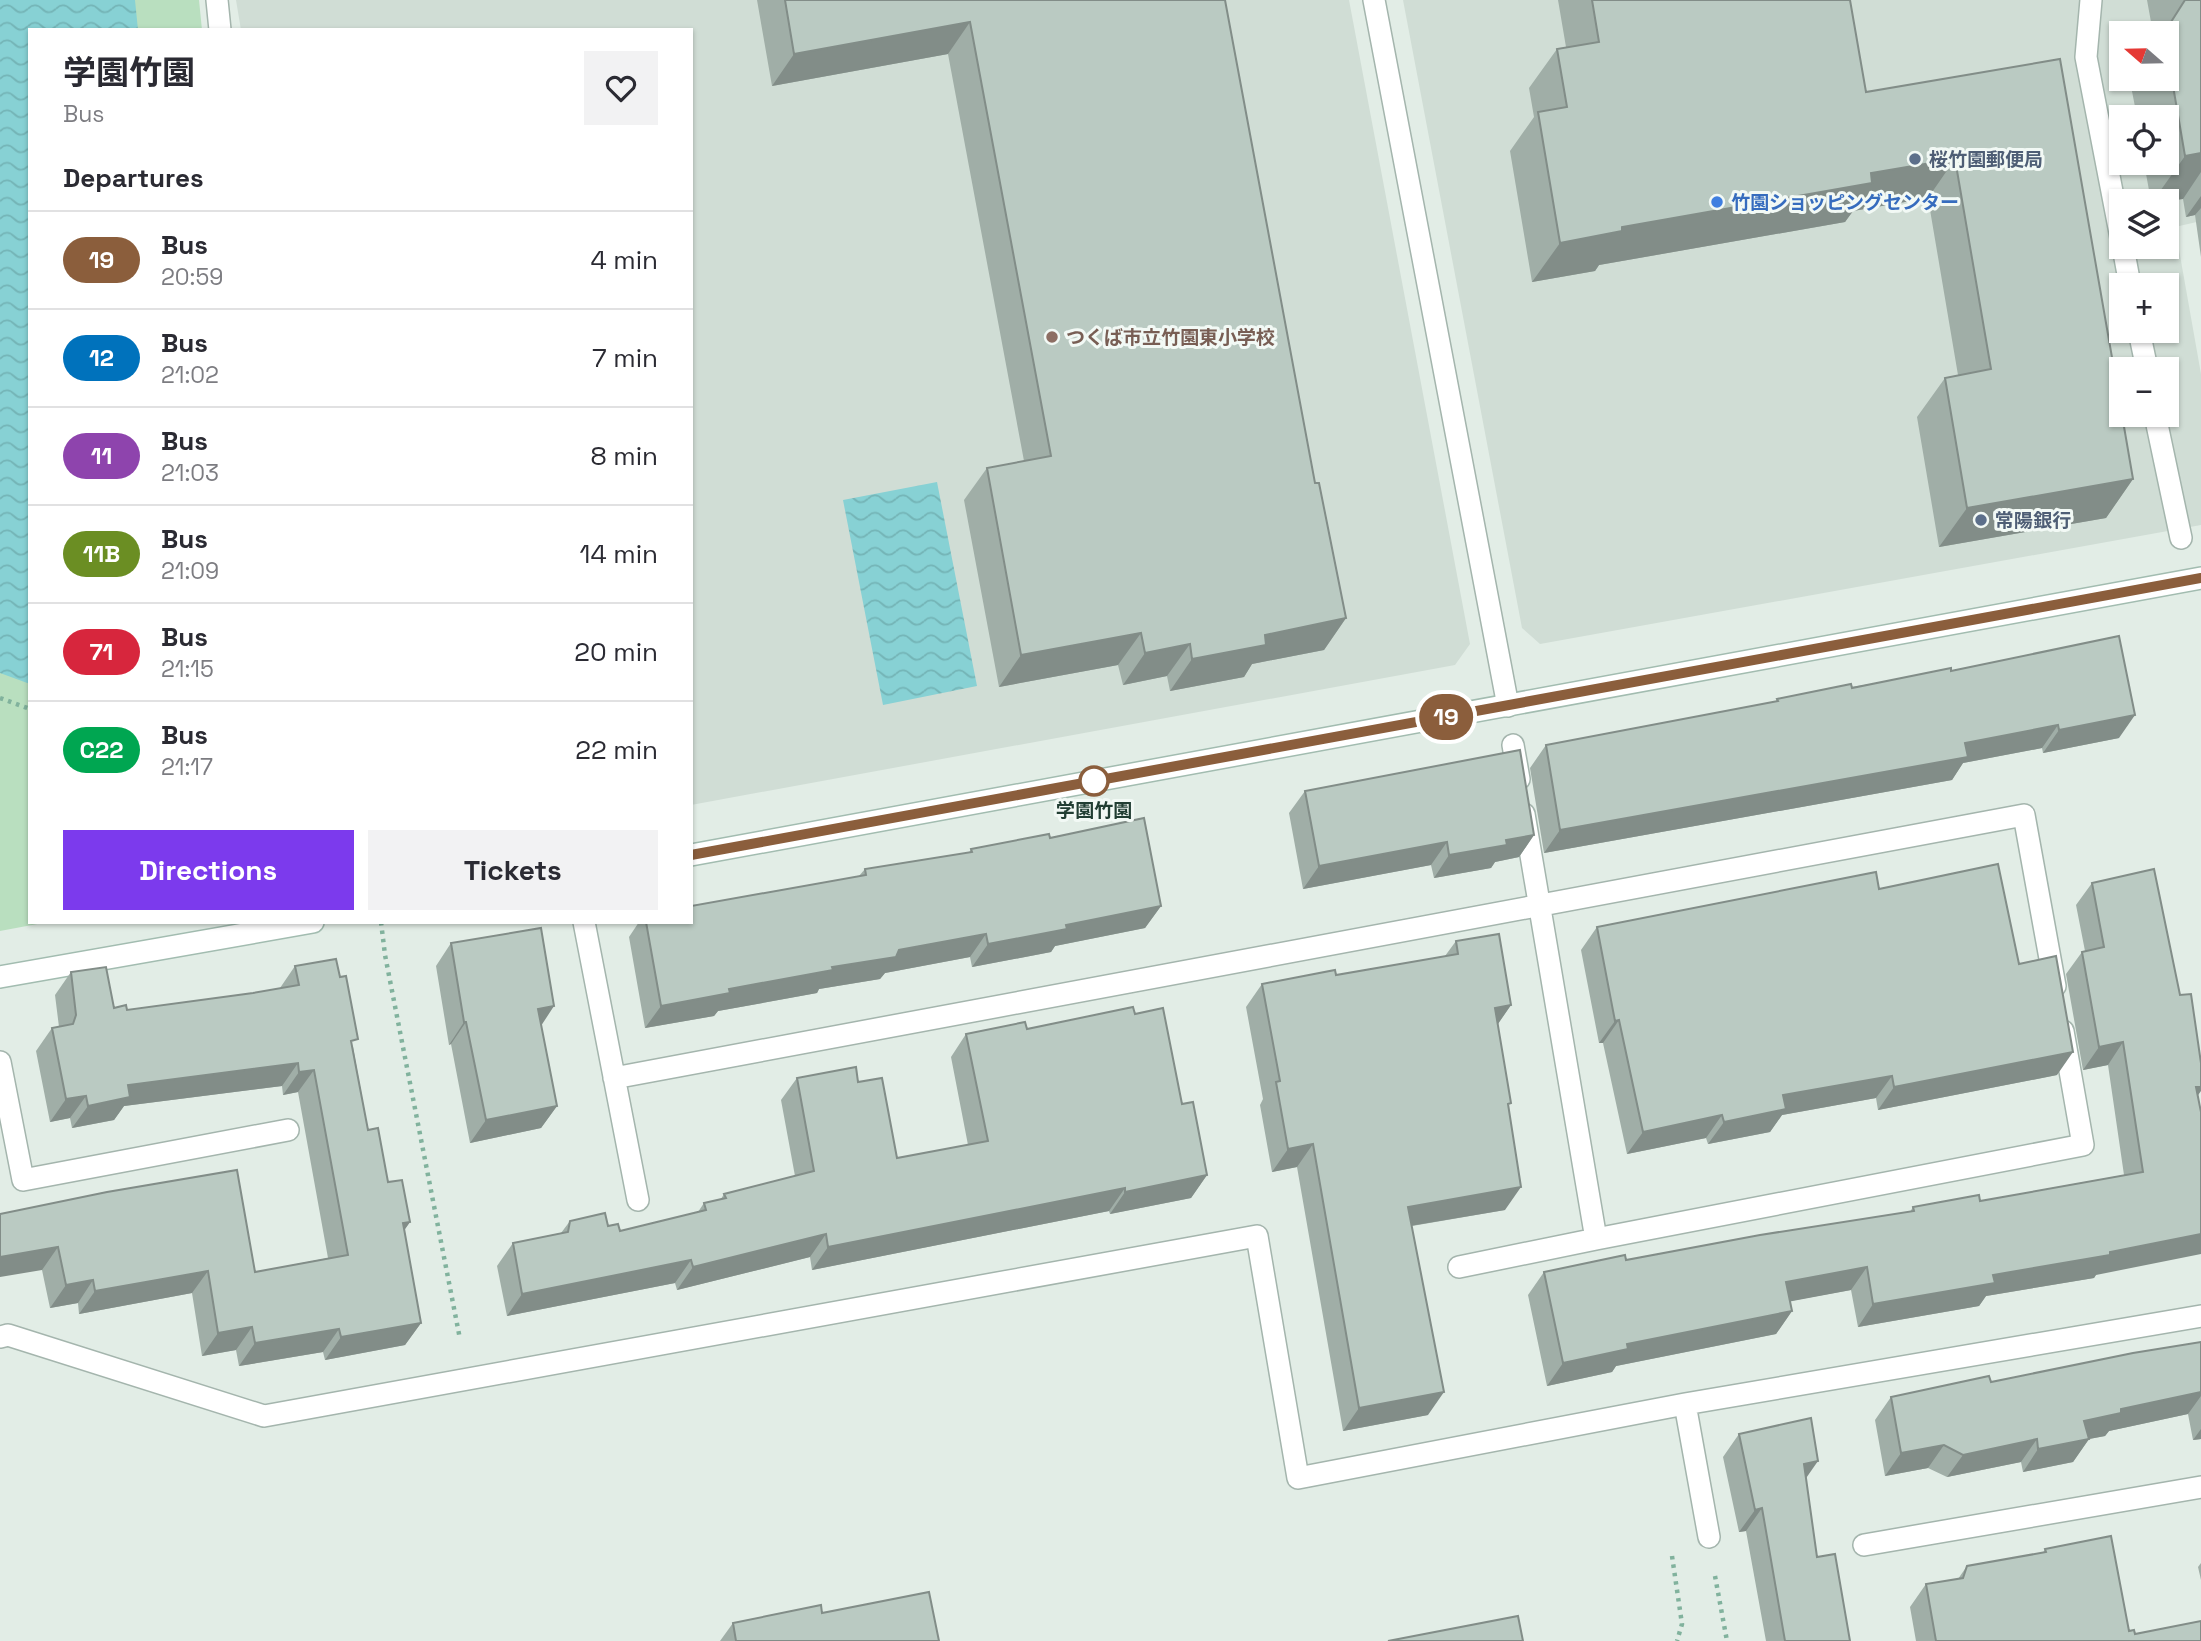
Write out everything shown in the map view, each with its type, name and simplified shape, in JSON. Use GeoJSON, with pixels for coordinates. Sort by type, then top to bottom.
{"type":"FeatureCollection","features":[{"type":"Feature","properties":{"kind":"street"},"geometry":{"type":"LineString","coordinates":[[217,0],[220,28]]}},
{"type":"Feature","properties":{"kind":"street"},"geometry":{"type":"LineString","coordinates":[[1374,0],[1508,706]]}},
{"type":"Feature","properties":{"kind":"street"},"geometry":{"type":"LineString","coordinates":[[2091,0],[2086,57],[2112,189]]}},
{"type":"Feature","properties":{"kind":"street"},"geometry":{"type":"LineString","coordinates":[[2158,427],[2181,538]]}},
{"type":"Feature","properties":{"kind":"street"},"geometry":{"type":"LineString","coordinates":[[693,855],[2201,578]]}},
{"type":"Feature","properties":{"kind":"street"},"geometry":{"type":"LineString","coordinates":[[1513,745],[1596,1239]]}},
{"type":"Feature","properties":{"kind":"street"},"geometry":{"type":"LineString","coordinates":[[614,1078],[2024,815],[2083,1145],[1459,1267]]}},
{"type":"Feature","properties":{"kind":"street"},"geometry":{"type":"LineString","coordinates":[[0,977],[302,924]]}},
{"type":"Feature","properties":{"kind":"street"},"geometry":{"type":"LineString","coordinates":[[584,924],[638,1200]]}},
{"type":"Feature","properties":{"kind":"street"},"geometry":{"type":"LineString","coordinates":[[0,1062],[23,1180],[288,1130]]}},
{"type":"Feature","properties":{"kind":"street"},"geometry":{"type":"LineString","coordinates":[[0,1336],[8,1335],[264,1416],[1257,1236],[1298,1478],[1685,1404],[2201,1316]]}},
{"type":"Feature","properties":{"kind":"street"},"geometry":{"type":"LineString","coordinates":[[1685,1404],[1709,1537]]}},
{"type":"Feature","properties":{"kind":"street"},"geometry":{"type":"LineString","coordinates":[[1864,1545],[2201,1488]]}},
{"type":"Feature","properties":{"kind":"path"},"geometry":{"type":"LineString","coordinates":[[0,698],[28,708]]}},
{"type":"Feature","properties":{"kind":"path"},"geometry":{"type":"LineString","coordinates":[[381,924],[467,1378]]}},
{"type":"Feature","properties":{"kind":"path"},"geometry":{"type":"LineString","coordinates":[[1709,1537],[1727,1641]]}},
{"type":"Feature","properties":{"kind":"shaded area","name":"つくば市立竹園東小学校"},"geometry":{"type":"Polygon","coordinates":[[[236,0],[1349,0],[1470,644],[1455,665],[693,805],[693,28],[241,28],[236,0]]]}},
{"type":"Feature","properties":{"kind":"shaded area"},"geometry":{"type":"Polygon","coordinates":[[[1403,0],[2201,0],[2201,221],[2179,226],[2179,189],[2109,189],[2109,259],[2179,259],[2179,250],[2201,374],[2201,525],[1540,644],[1522,628],[1403,0]]]}},
{"type":"Feature","properties":{"kind":"green space"},"geometry":{"type":"Polygon","coordinates":[[[0,0],[199,0],[202,28],[28,28],[28,924],[37,924],[0,931],[0,0]]]}},
{"type":"Feature","properties":{"kind":"water"},"geometry":{"type":"Polygon","coordinates":[[[0,0],[135,0],[138,28],[28,28],[28,683],[0,673],[0,0]]]}},
{"type":"Feature","properties":{"kind":"water"},"geometry":{"type":"Polygon","coordinates":[[[937,482],[977,686],[883,705],[843,500],[937,482]]]}},
{"type":"Feature","properties":{"kind":"building"},"geometry":{"type":"Polygon","coordinates":[[[785,0],[1225,0],[1315,483],[1319,483],[1346,618],[1265,635],[1266,645],[1192,659],[1190,644],[1145,653],[1141,633],[1021,655],[987,468],[1051,456],[970,22],[794,54],[785,0]]]}},
{"type":"Feature","properties":{"kind":"building","name":"竹園ショッピングセンター"},"geometry":{"type":"Polygon","coordinates":[[[1592,0],[1850,0],[1866,92],[2060,59],[2112,357],[2109,357],[2109,427],[2124,427],[2133,479],[1967,508],[1945,378],[1991,369],[1955,159],[1871,173],[1872,183],[1622,227],[1622,231],[1560,243],[1538,112],[1567,107],[1557,49],[1599,42],[1592,0]]]}},
{"type":"Feature","properties":{"kind":"building"},"geometry":{"type":"Polygon","coordinates":[[[2185,0],[2201,0],[2201,153],[2185,156],[2179,105],[2176,105],[2174,91],[2179,91],[2179,21],[2172,21],[2185,0]]]}},
{"type":"Feature","properties":{"kind":"building"},"geometry":{"type":"Polygon","coordinates":[[[2119,636],[2135,715],[2059,730],[2058,725],[1965,743],[1968,757],[1560,830],[1546,745],[1778,701],[1777,699],[1851,684],[1852,688],[1951,668],[1951,671],[2119,636]]]}},
{"type":"Feature","properties":{"kind":"building"},"geometry":{"type":"Polygon","coordinates":[[[1520,750],[1534,835],[1506,840],[1507,845],[1449,855],[1447,842],[1319,866],[1305,791],[1520,750]]]}},
{"type":"Feature","properties":{"kind":"building"},"geometry":{"type":"Polygon","coordinates":[[[1144,818],[1161,906],[1066,925],[1067,929],[988,944],[986,934],[899,950],[896,957],[832,967],[833,970],[729,989],[730,993],[661,1006],[646,924],[693,924],[693,906],[866,875],[865,869],[972,852],[971,849],[1049,834],[1050,838],[1144,818]]]}},
{"type":"Feature","properties":{"kind":"building"},"geometry":{"type":"Polygon","coordinates":[[[1998,864],[2019,964],[2056,956],[2073,1052],[1894,1087],[1892,1076],[1783,1095],[1786,1109],[1724,1122],[1722,1115],[1643,1132],[1619,1020],[1615,1021],[1597,927],[1876,872],[1879,889],[1998,864]]]}},
{"type":"Feature","properties":{"kind":"building"},"geometry":{"type":"Polygon","coordinates":[[[2154,869],[2180,995],[2191,994],[2201,1063],[2201,1087],[2196,1087],[2201,1112],[2201,1234],[2110,1252],[2110,1255],[1993,1275],[1995,1283],[1873,1304],[1867,1267],[1786,1282],[1792,1311],[1627,1344],[1628,1349],[1563,1363],[1544,1272],[1625,1255],[1626,1260],[1760,1235],[1914,1211],[1913,1207],[1979,1195],[1980,1201],[2143,1172],[2123,1042],[2099,1047],[2082,952],[2104,947],[2092,883],[2154,869]]]}},
{"type":"Feature","properties":{"kind":"building"},"geometry":{"type":"Polygon","coordinates":[[[541,928],[554,1006],[538,1009],[557,1106],[486,1120],[464,1022],[451,943],[541,928]]]}},
{"type":"Feature","properties":{"kind":"building"},"geometry":{"type":"Polygon","coordinates":[[[1499,934],[1511,1005],[1495,1008],[1511,1103],[1508,1104],[1521,1187],[1408,1207],[1444,1392],[1359,1408],[1313,1144],[1288,1149],[1276,1082],[1280,1081],[1262,984],[1335,970],[1336,975],[1458,954],[1456,941],[1499,934]]]}},
{"type":"Feature","properties":{"kind":"building"},"geometry":{"type":"Polygon","coordinates":[[[336,959],[340,977],[346,976],[358,1039],[351,1041],[368,1130],[378,1128],[388,1182],[402,1180],[410,1222],[403,1223],[421,1323],[341,1337],[339,1329],[255,1343],[252,1327],[218,1333],[208,1271],[95,1291],[93,1280],[66,1285],[58,1247],[0,1257],[0,1214],[237,1170],[255,1272],[348,1255],[314,1070],[299,1072],[298,1063],[128,1085],[130,1097],[88,1106],[86,1096],[66,1099],[52,1028],[73,1024],[76,1015],[71,972],[106,967],[114,1008],[126,1005],[127,1010],[299,985],[295,966],[336,959]]]}},
{"type":"Feature","properties":{"kind":"building"},"geometry":{"type":"Polygon","coordinates":[[[1133,1007],[1135,1014],[1163,1008],[1182,1104],[1193,1102],[1207,1175],[1125,1192],[1125,1188],[828,1247],[826,1234],[693,1267],[691,1260],[522,1294],[513,1243],[568,1232],[570,1221],[605,1213],[608,1226],[618,1224],[620,1231],[706,1210],[704,1203],[726,1198],[724,1194],[814,1171],[797,1078],[856,1067],[858,1082],[882,1078],[897,1158],[988,1141],[966,1034],[1025,1022],[1027,1029],[1133,1007]]]}},
{"type":"Feature","properties":{"kind":"building"},"geometry":{"type":"Polygon","coordinates":[[[2201,1342],[2201,1392],[2121,1409],[2121,1413],[2084,1421],[2089,1439],[2038,1449],[2037,1439],[1963,1455],[1944,1445],[1901,1453],[1891,1397],[1989,1376],[1991,1382],[2201,1342]]]}},
{"type":"Feature","properties":{"kind":"building"},"geometry":{"type":"Polygon","coordinates":[[[1811,1418],[1818,1461],[1804,1464],[1817,1557],[1835,1554],[1850,1641],[1785,1641],[1762,1508],[1755,1510],[1739,1434],[1811,1418]]]}},
{"type":"Feature","properties":{"kind":"building"},"geometry":{"type":"Polygon","coordinates":[[[2111,1536],[2129,1631],[2134,1630],[2135,1634],[2201,1621],[2201,1641],[1936,1641],[1926,1584],[1963,1578],[1967,1566],[2046,1552],[2045,1549],[2111,1536]]]}},
{"type":"Feature","properties":{"kind":"building"},"geometry":{"type":"Polygon","coordinates":[[[929,1592],[939,1641],[736,1641],[733,1623],[821,1605],[822,1613],[929,1592]]]}},
{"type":"Feature","properties":{"kind":"building"},"geometry":{"type":"Polygon","coordinates":[[[1518,1616],[1523,1641],[1388,1641],[1518,1616]]]}},
{"type":"Feature","properties":{"kind":"bus line","name":"19"},"geometry":{"type":"LineString","coordinates":[[693,855],[2201,578]]}},
{"type":"Feature","properties":{"kind":"place","name":"桜竹園郵便局"},"geometry":{"type":"Point","coordinates":[1915,159]}},
{"type":"Feature","properties":{"kind":"place","name":"竹園ショッピングセンター"},"geometry":{"type":"Point","coordinates":[1717,202]}},
{"type":"Feature","properties":{"kind":"place","name":"つくば市立竹園東小学校"},"geometry":{"type":"Point","coordinates":[1052,337]}},
{"type":"Feature","properties":{"kind":"place","name":"常陽銀行"},"geometry":{"type":"Point","coordinates":[1981,520]}},
{"type":"Feature","properties":{"kind":"place","name":"学園竹園"},"geometry":{"type":"Point","coordinates":[1094,781]}}]}
